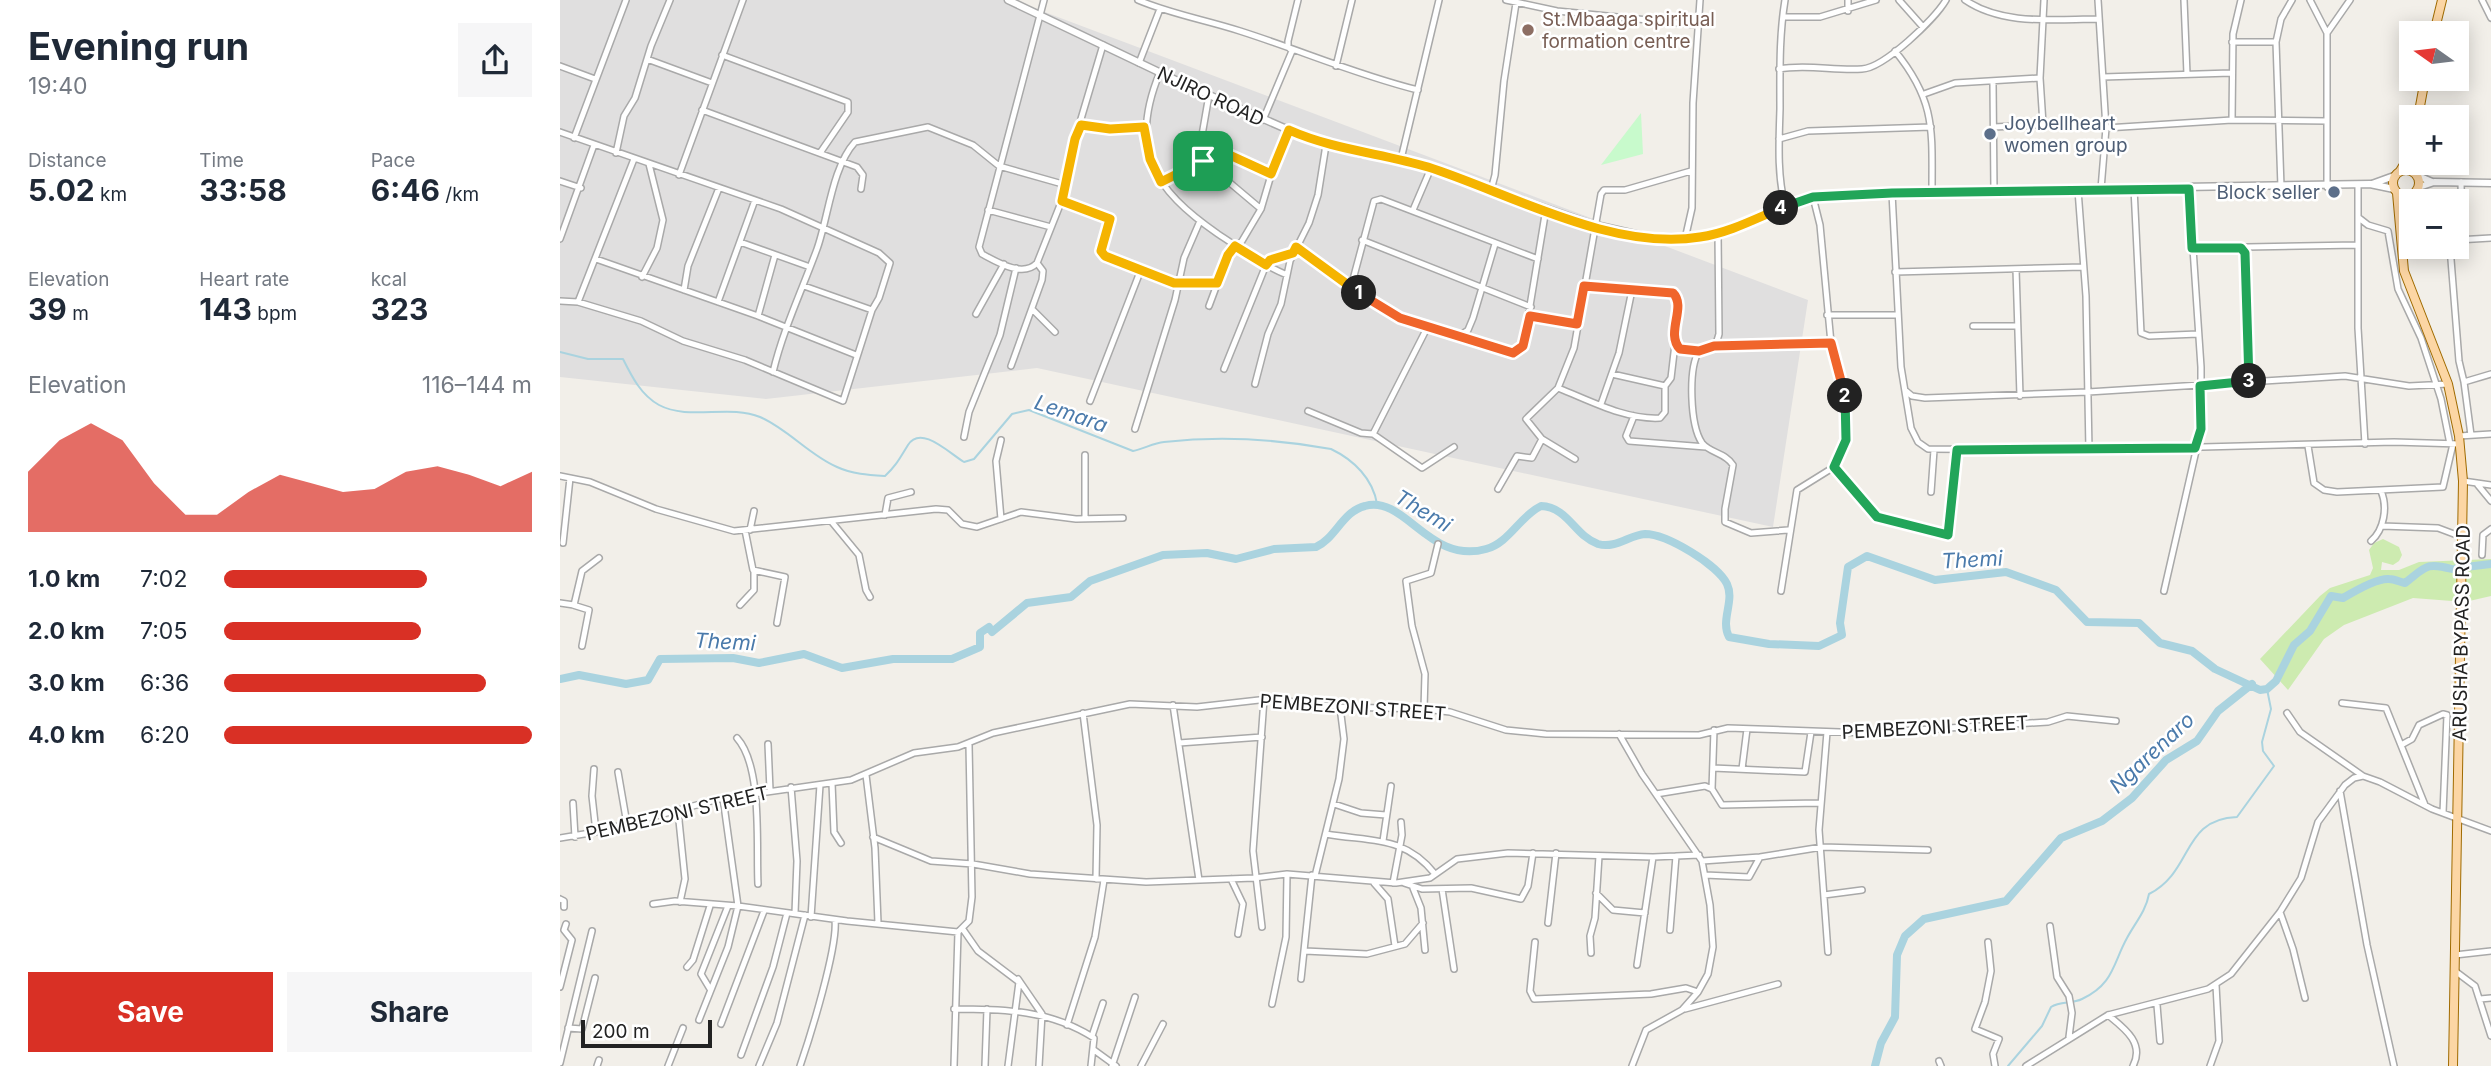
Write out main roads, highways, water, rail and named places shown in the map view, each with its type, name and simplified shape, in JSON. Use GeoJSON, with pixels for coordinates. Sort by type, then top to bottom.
{"type":"FeatureCollection","features":[{"type":"Feature","properties":{"kind":"main road"},"geometry":{"type":"LineString","coordinates":[[2437,21],[2442,0]]}},
{"type":"Feature","properties":{"kind":"main road","name":"ARUSHA BYPASS ROAD"},"geometry":{"type":"LineString","coordinates":[[2397,173],[2399,211]]}},
{"type":"Feature","properties":{"kind":"main road","name":"ARUSHA BYPASS ROAD"},"geometry":{"type":"LineString","coordinates":[[2403,259],[2404,271],[2448,384],[2463,481],[2460,820],[2453,1066]]}},
{"type":"Feature","properties":{"kind":"waterway","name":"Lemara"},"geometry":{"type":"LineString","coordinates":[[560,352],[588,359],[623,359],[642,391],[659,405],[683,412],[735,412],[760,417],[827,462],[855,473],[885,476],[908,445],[914,439],[920,438],[936,443],[964,462],[974,459],[1012,414],[1029,410],[1133,451],[1164,442],[1227,439],[1331,449],[1361,471],[1371,486],[1377,504]]}},
{"type":"Feature","properties":{"kind":"waterway","name":"Themi"},"geometry":{"type":"LineString","coordinates":[[560,679],[579,675],[626,684],[648,680],[660,659],[733,658],[759,663],[804,654],[842,668],[893,659],[952,659],[980,647],[980,633],[989,627],[992,632],[1027,603],[1071,597],[1090,581],[1163,555],[1207,553],[1236,559],[1274,549],[1316,547],[1329,538],[1357,509],[1380,505],[1393,510],[1433,540],[1466,551],[1494,546],[1541,506],[1558,511],[1583,535],[1598,544],[1611,545],[1645,534],[1666,539],[1691,552],[1722,576],[1729,590],[1726,624],[1729,637],[1769,644],[1819,646],[1842,635],[1840,623],[1848,567],[1867,556],[1935,580],[2006,572],[2056,590],[2087,622],[2139,623],[2160,643],[2192,651],[2215,669],[2260,690],[2267,689],[2276,681],[2294,645],[2310,631],[2331,596],[2343,598],[2384,579],[2405,583],[2426,567],[2452,569]]}},
{"type":"Feature","properties":{"kind":"waterway","name":"Themi"},"geometry":{"type":"LineString","coordinates":[[2457,568],[2491,564]]}},
{"type":"Feature","properties":{"kind":"waterway","name":"Ngarenaro"},"geometry":{"type":"LineString","coordinates":[[1875,1066],[1881,1043],[1895,1017],[1897,955],[1905,936],[1924,919],[2006,901],[2061,838],[2102,821],[2132,798],[2166,760],[2197,741],[2218,711],[2252,684]]}},
{"type":"Feature","properties":{"kind":"waterway"},"geometry":{"type":"LineString","coordinates":[[2008,1066],[2042,1026],[2051,1007],[2082,999],[2101,987],[2143,911],[2149,894],[2174,873],[2196,836],[2206,827],[2219,820],[2237,817],[2274,766],[2263,751],[2262,742],[2271,709],[2267,689]]}},
{"type":"Feature","properties":{"kind":"place","name":"St.Mbaaga spiritual formation centre"},"geometry":{"type":"Point","coordinates":[1528,30]}},
{"type":"Feature","properties":{"kind":"place","name":"Joybellheart women group"},"geometry":{"type":"Point","coordinates":[1990,134]}},
{"type":"Feature","properties":{"kind":"place","name":"Block seller"},"geometry":{"type":"Point","coordinates":[2334,192]}}]}
